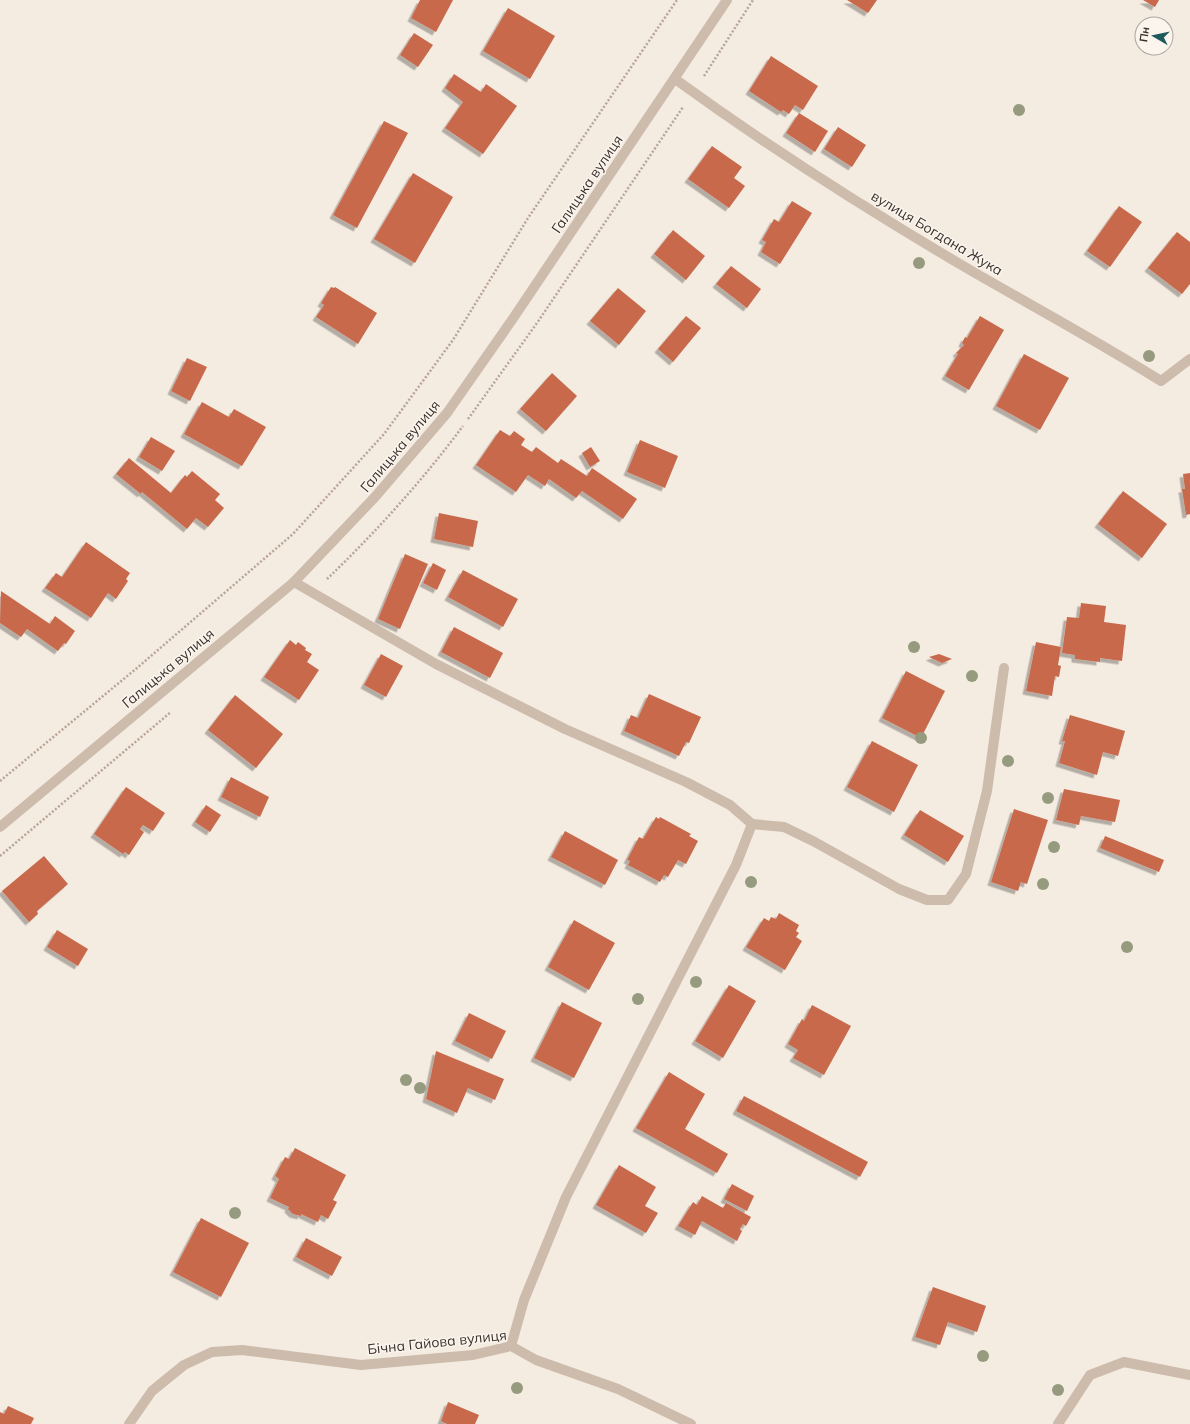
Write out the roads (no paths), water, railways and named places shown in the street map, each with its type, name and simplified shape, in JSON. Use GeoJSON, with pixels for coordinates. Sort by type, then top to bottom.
{"type":"FeatureCollection","features":[{"type":"Feature","properties":{"kind":"street","name":"Галицька вулиця"},"geometry":{"type":"LineString","coordinates":[[0,827],[294,582],[375,497],[447,413],[514,317],[727,0]]}},
{"type":"Feature","properties":{"kind":"street","name":"вулиця Богдана Жука"},"geometry":{"type":"LineString","coordinates":[[675,79],[731,120],[858,203],[970,270],[1098,342],[1162,381],[1190,359]]}},
{"type":"Feature","properties":{"kind":"street"},"geometry":{"type":"LineString","coordinates":[[294,582],[436,664],[566,729],[686,782],[730,804],[752,824],[784,827],[899,890],[927,900],[948,900],[966,874],[987,791],[1004,668]]}},
{"type":"Feature","properties":{"kind":"street"},"geometry":{"type":"LineString","coordinates":[[511,1346],[524,1300],[566,1197],[736,865],[752,824]]}},
{"type":"Feature","properties":{"kind":"street","name":"Бічна Гайова вулиця"},"geometry":{"type":"LineString","coordinates":[[129,1424],[152,1391],[184,1365],[212,1352],[242,1350],[361,1365],[472,1355],[511,1346],[536,1360],[618,1389],[691,1424]]}},
{"type":"Feature","properties":{"kind":"street"},"geometry":{"type":"LineString","coordinates":[[1058,1424],[1090,1375],[1124,1362],[1190,1375]]}}]}
